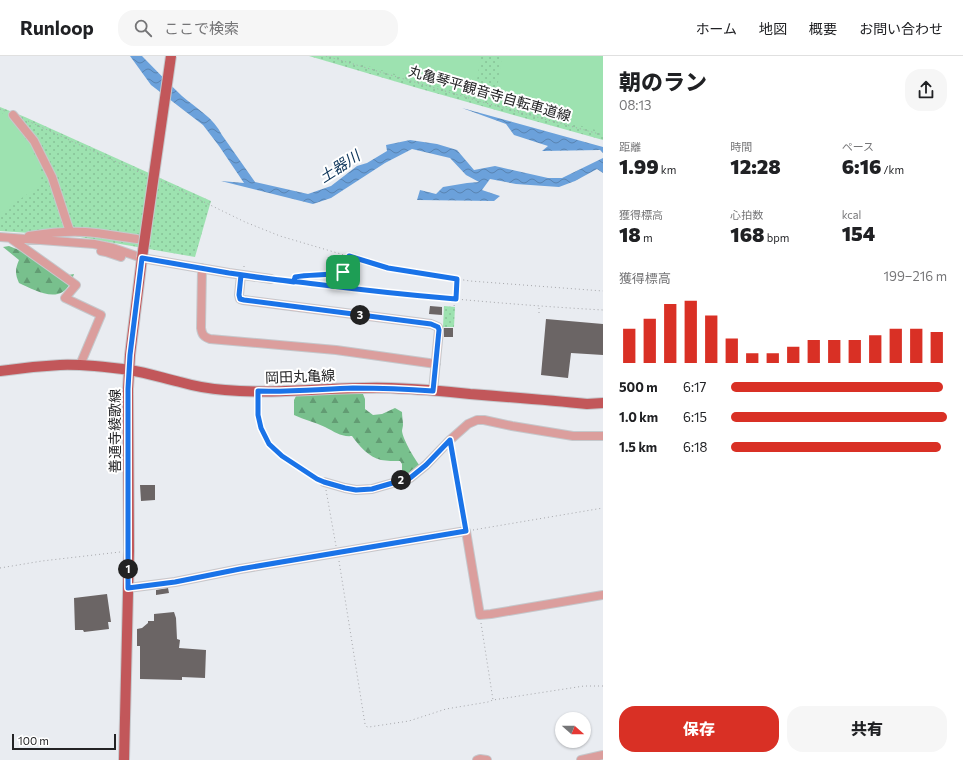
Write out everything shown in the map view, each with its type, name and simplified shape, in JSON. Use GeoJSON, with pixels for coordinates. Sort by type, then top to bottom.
{"type":"FeatureCollection","features":[{"type":"Feature","properties":{"kind":"main road","name":"善通寺綾歌線"},"geometry":{"type":"LineString","coordinates":[[124,760],[129,551],[128,389],[130,355],[142,258],[171,56]]}},
{"type":"Feature","properties":{"kind":"main road","name":"岡田丸亀線"},"geometry":{"type":"LineString","coordinates":[[0,371],[34,367],[80,365],[130,370],[181,383],[225,390],[298,391],[352,388],[390,388],[588,404],[603,403]]}},
{"type":"Feature","properties":{"kind":"street"},"geometry":{"type":"LineString","coordinates":[[13,115],[34,141],[52,177],[70,232]]}},
{"type":"Feature","properties":{"kind":"street"},"geometry":{"type":"LineString","coordinates":[[20,238],[70,232],[86,232],[138,239]]}},
{"type":"Feature","properties":{"kind":"street"},"geometry":{"type":"LineString","coordinates":[[0,237],[94,244],[142,258],[271,279]]}},
{"type":"Feature","properties":{"kind":"street"},"geometry":{"type":"LineString","coordinates":[[9,238],[76,285],[65,298],[101,315],[80,365]]}},
{"type":"Feature","properties":{"kind":"street"},"geometry":{"type":"LineString","coordinates":[[20,238],[29,243],[84,248],[106,252],[121,257]]}},
{"type":"Feature","properties":{"kind":"street"},"geometry":{"type":"LineString","coordinates":[[202,268],[201,328],[202,334],[205,337],[210,339],[336,350],[436,364]]}},
{"type":"Feature","properties":{"kind":"street"},"geometry":{"type":"LineString","coordinates":[[241,275],[240,299],[431,324],[438,327],[439,330],[433,391]]}},
{"type":"Feature","properties":{"kind":"street"},"geometry":{"type":"LineString","coordinates":[[324,482],[356,490],[372,489],[410,478],[426,465],[468,424],[477,420],[573,436],[603,436]]}},
{"type":"Feature","properties":{"kind":"street"},"geometry":{"type":"LineString","coordinates":[[128,588],[193,579],[240,569],[466,531],[480,615],[603,595]]}},
{"type":"Feature","properties":{"kind":"street"},"geometry":{"type":"LineString","coordinates":[[581,760],[603,755]]}},
{"type":"Feature","properties":{"kind":"street"},"geometry":{"type":"LineString","coordinates":[[477,760],[487,760]]}},
{"type":"Feature","properties":{"kind":"path","name":"丸亀琴平観音寺自転車道線"},"geometry":{"type":"LineString","coordinates":[[326,56],[489,104],[603,134]]}},
{"type":"Feature","properties":{"kind":"path"},"geometry":{"type":"LineString","coordinates":[[0,109],[145,174]]}},
{"type":"Feature","properties":{"kind":"path"},"geometry":{"type":"LineString","coordinates":[[159,180],[245,222],[273,233],[388,268],[491,283],[603,291]]}},
{"type":"Feature","properties":{"kind":"path"},"geometry":{"type":"LineString","coordinates":[[294,282],[295,277],[305,275],[329,275],[343,272],[349,256]]}},
{"type":"Feature","properties":{"kind":"path"},"geometry":{"type":"LineString","coordinates":[[271,279],[401,295],[603,310]]}},
{"type":"Feature","properties":{"kind":"path"},"geometry":{"type":"LineString","coordinates":[[454,306],[456,299],[457,279]]}},
{"type":"Feature","properties":{"kind":"path"},"geometry":{"type":"LineString","coordinates":[[539,306],[539,313]]}},
{"type":"Feature","properties":{"kind":"path"},"geometry":{"type":"LineString","coordinates":[[258,391],[258,415],[261,428],[269,444],[282,456],[324,482],[365,724],[367,726],[370,727],[409,721],[446,710],[493,700],[584,686],[603,686]]}},
{"type":"Feature","properties":{"kind":"path"},"geometry":{"type":"LineString","coordinates":[[450,440],[466,531],[603,508]]}},
{"type":"Feature","properties":{"kind":"path"},"geometry":{"type":"LineString","coordinates":[[0,568],[42,561],[129,551]]}},
{"type":"Feature","properties":{"kind":"path"},"geometry":{"type":"LineString","coordinates":[[480,615],[493,700]]}},
{"type":"Feature","properties":{"kind":"green space"},"geometry":{"type":"Polygon","coordinates":[[[309,56],[603,56],[603,140],[421,89],[309,56]]]}},
{"type":"Feature","properties":{"kind":"green space"},"geometry":{"type":"Polygon","coordinates":[[[333,56],[481,56],[474,97],[333,56]]]}},
{"type":"Feature","properties":{"kind":"green space"},"geometry":{"type":"Polygon","coordinates":[[[502,56],[603,56],[603,132],[495,102],[502,56]]]}},
{"type":"Feature","properties":{"kind":"green space"},"geometry":{"type":"Polygon","coordinates":[[[0,107],[211,201],[195,257],[74,236],[0,231],[0,107]]]}},
{"type":"Feature","properties":{"kind":"green space"},"geometry":{"type":"Polygon","coordinates":[[[0,112],[8,116],[19,129],[39,162],[42,175],[39,186],[0,213],[0,112]]]}},
{"type":"Feature","properties":{"kind":"green space"},"geometry":{"type":"Polygon","coordinates":[[[9,246],[25,251],[63,276],[74,274],[66,290],[53,295],[46,294],[19,283],[16,272],[19,260],[3,247],[9,246]]]}},
{"type":"Feature","properties":{"kind":"green space"},"geometry":{"type":"Polygon","coordinates":[[[444,306],[455,307],[454,327],[443,327],[444,306]]]}},
{"type":"Feature","properties":{"kind":"green space"},"geometry":{"type":"Polygon","coordinates":[[[297,394],[363,394],[365,399],[365,409],[373,415],[382,414],[395,408],[402,412],[403,435],[410,451],[422,468],[412,475],[402,472],[402,464],[400,461],[377,459],[365,451],[352,436],[341,435],[321,425],[294,415],[294,400],[297,394]]]}},
{"type":"Feature","properties":{"kind":"water"},"geometry":{"type":"Polygon","coordinates":[[[130,56],[142,56],[182,96],[210,118],[255,182],[308,194],[331,186],[357,166],[367,163],[387,151],[386,145],[410,140],[437,144],[457,150],[474,170],[495,166],[548,178],[562,178],[603,158],[603,173],[597,169],[575,181],[559,187],[516,184],[490,179],[482,190],[500,196],[494,201],[417,200],[420,190],[436,194],[443,187],[479,182],[466,175],[450,158],[412,149],[385,163],[331,198],[313,204],[221,181],[244,183],[203,125],[151,85],[130,56]]]}},
{"type":"Feature","properties":{"kind":"water"},"geometry":{"type":"Polygon","coordinates":[[[462,108],[603,147],[603,153],[600,150],[542,151],[548,146],[514,135],[506,124],[462,108]]]}},
{"type":"Feature","properties":{"kind":"building"},"geometry":{"type":"Polygon","coordinates":[[[430,306],[442,307],[442,315],[429,314],[430,306]]]}},
{"type":"Feature","properties":{"kind":"building"},"geometry":{"type":"Polygon","coordinates":[[[546,319],[603,324],[603,355],[571,353],[568,378],[541,375],[546,319]]]}},
{"type":"Feature","properties":{"kind":"building"},"geometry":{"type":"Polygon","coordinates":[[[444,328],[453,328],[453,337],[444,337],[444,328]]]}},
{"type":"Feature","properties":{"kind":"building"},"geometry":{"type":"Polygon","coordinates":[[[140,485],[155,485],[155,500],[141,501],[140,485]]]}},
{"type":"Feature","properties":{"kind":"building"},"geometry":{"type":"Polygon","coordinates":[[[168,588],[169,593],[156,595],[156,590],[168,588]]]}},
{"type":"Feature","properties":{"kind":"building"},"geometry":{"type":"Polygon","coordinates":[[[107,594],[111,622],[108,622],[109,629],[84,632],[83,630],[75,630],[74,598],[107,594]]]}},
{"type":"Feature","properties":{"kind":"building"},"geometry":{"type":"Polygon","coordinates":[[[174,612],[176,618],[177,639],[180,640],[179,648],[206,650],[205,678],[182,677],[182,680],[140,679],[140,646],[137,646],[137,629],[142,628],[148,623],[148,621],[154,621],[154,614],[174,612]]]}},
{"type":"Feature","properties":{"kind":"route"},"geometry":{"type":"LineString","coordinates":[[343,272],[329,275],[305,275],[295,277],[294,282],[259,278],[142,258],[130,355],[128,389],[128,588],[193,579],[240,569],[466,531],[450,440],[426,465],[410,478],[372,489],[356,490],[324,482],[306,472],[282,456],[269,444],[261,428],[258,415],[258,391],[298,391],[352,388],[390,388],[433,391],[439,330],[438,327],[431,324],[244,300],[240,299],[239,295],[241,275],[259,278],[401,295],[456,299],[457,279],[388,268],[349,256],[343,272]]}},
{"type":"Feature","properties":{"kind":"water label","name":"土器川"},"geometry":{"type":"Point","coordinates":[339,166]}}]}
